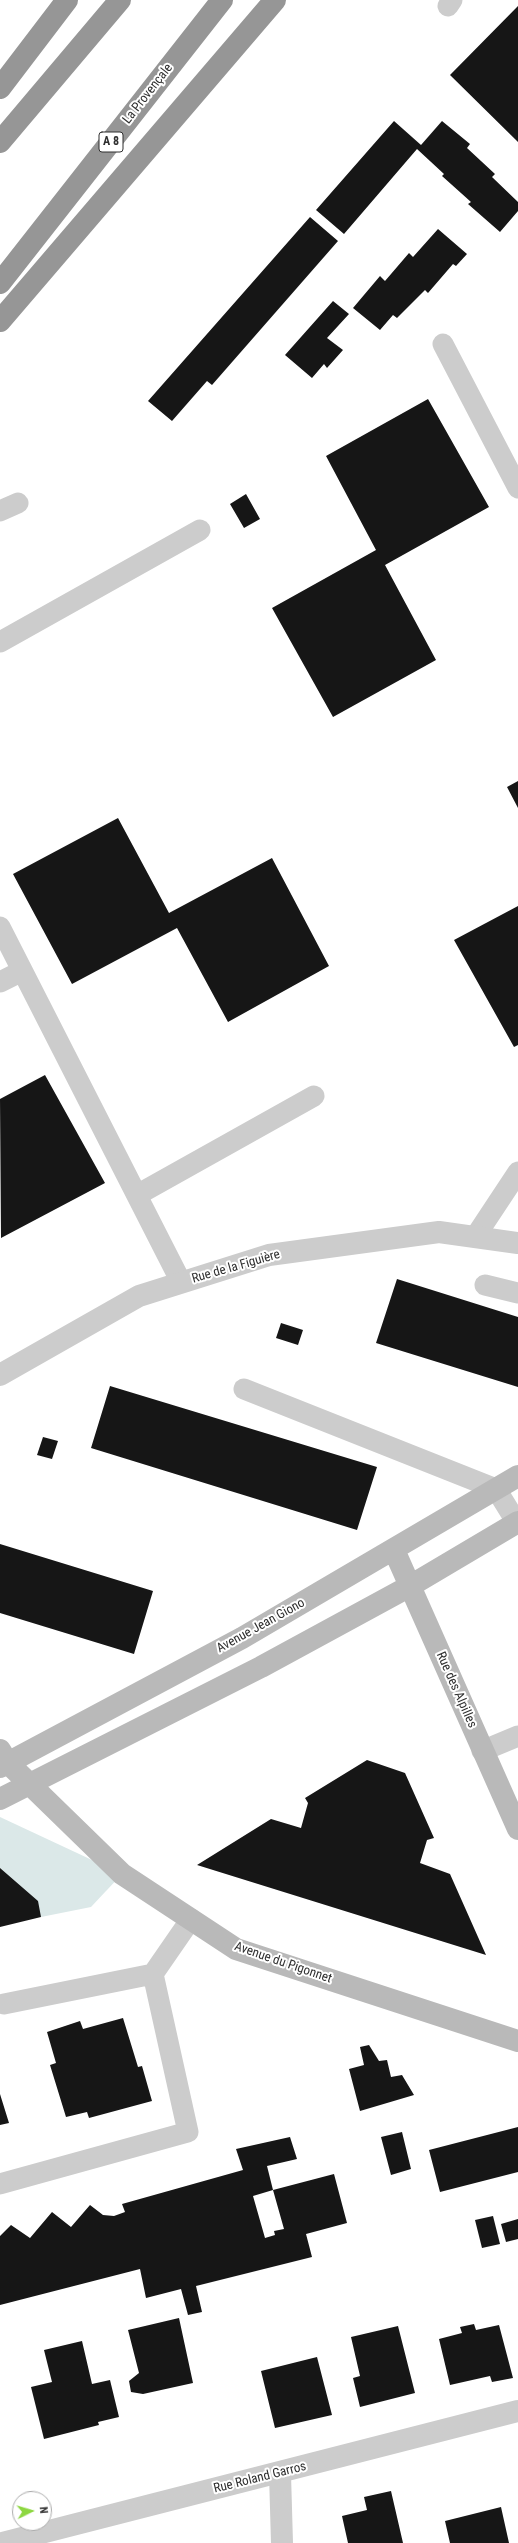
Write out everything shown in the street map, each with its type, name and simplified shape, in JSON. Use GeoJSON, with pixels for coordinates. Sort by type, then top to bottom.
{"type":"FeatureCollection","features":[{"type":"Feature","properties":{"kind":"highway"},"geometry":{"type":"LineString","coordinates":[[0,88],[67,0]]}},
{"type":"Feature","properties":{"kind":"highway"},"geometry":{"type":"LineString","coordinates":[[0,142],[120,0]]}},
{"type":"Feature","properties":{"kind":"highway","name":"La Provençale"},"geometry":{"type":"LineString","coordinates":[[0,283],[222,0]]}},
{"type":"Feature","properties":{"kind":"highway"},"geometry":{"type":"LineString","coordinates":[[0,321],[275,0]]}},
{"type":"Feature","properties":{"kind":"main road","name":"Avenue Jean Giono"},"geometry":{"type":"LineString","coordinates":[[3,1760],[242,1638],[518,1476]]}},
{"type":"Feature","properties":{"kind":"main road"},"geometry":{"type":"LineString","coordinates":[[0,1799],[261,1667],[410,1586],[517,1522]]}},
{"type":"Feature","properties":{"kind":"main road","name":"Rue des Alpilles"},"geometry":{"type":"LineString","coordinates":[[394,1550],[482,1751],[518,1829]]}},
{"type":"Feature","properties":{"kind":"main road","name":"Avenue du Pigonnet"},"geometry":{"type":"LineString","coordinates":[[3,1760],[122,1874],[236,1949],[518,2041]]}},
{"type":"Feature","properties":{"kind":"main road"},"geometry":{"type":"LineString","coordinates":[[0,1786],[28,1784]]}},
{"type":"Feature","properties":{"kind":"street","name":"Rue de la Figuière"},"geometry":{"type":"LineString","coordinates":[[0,1375],[139,1296],[269,1255],[440,1232],[518,1243]]}},
{"type":"Feature","properties":{"kind":"street","name":"Rue Roland Garros"},"geometry":{"type":"LineString","coordinates":[[2,2543],[280,2474],[518,2411]]}},
{"type":"Feature","properties":{"kind":"street"},"geometry":{"type":"LineString","coordinates":[[280,2474],[282,2543]]}},
{"type":"Feature","properties":{"kind":"lane"},"geometry":{"type":"LineString","coordinates":[[443,344],[518,488]]}},
{"type":"Feature","properties":{"kind":"lane"},"geometry":{"type":"LineString","coordinates":[[0,642],[200,530]]}},
{"type":"Feature","properties":{"kind":"lane"},"geometry":{"type":"LineString","coordinates":[[0,927],[181,1282]]}},
{"type":"Feature","properties":{"kind":"lane"},"geometry":{"type":"LineString","coordinates":[[0,982],[22,970]]}},
{"type":"Feature","properties":{"kind":"lane"},"geometry":{"type":"LineString","coordinates":[[136,1195],[314,1096]]}},
{"type":"Feature","properties":{"kind":"lane"},"geometry":{"type":"LineString","coordinates":[[475,1237],[518,1172]]}},
{"type":"Feature","properties":{"kind":"lane"},"geometry":{"type":"LineString","coordinates":[[485,1285],[518,1294]]}},
{"type":"Feature","properties":{"kind":"lane"},"geometry":{"type":"LineString","coordinates":[[244,1389],[496,1489],[517,1522]]}},
{"type":"Feature","properties":{"kind":"lane"},"geometry":{"type":"LineString","coordinates":[[482,1751],[518,1736]]}},
{"type":"Feature","properties":{"kind":"lane"},"geometry":{"type":"LineString","coordinates":[[4,2004],[153,1974],[191,1919]]}},
{"type":"Feature","properties":{"kind":"lane"},"geometry":{"type":"LineString","coordinates":[[0,2184],[188,2132],[153,1974]]}},
{"type":"Feature","properties":{"kind":"shaded area"},"geometry":{"type":"Polygon","coordinates":[[[0,1817],[122,1874],[91,1907],[41,1917],[0,1871],[0,1817]]]}},
{"type":"Feature","properties":{"kind":"building"},"geometry":{"type":"Polygon","coordinates":[[[518,6],[518,142],[450,75],[518,6]]]}},
{"type":"Feature","properties":{"kind":"building"},"geometry":{"type":"Polygon","coordinates":[[[394,121],[421,145],[442,121],[470,144],[467,148],[495,174],[492,177],[518,202],[518,211],[500,232],[468,204],[471,202],[442,176],[444,174],[417,149],[344,234],[316,210],[394,121]]]}},
{"type":"Feature","properties":{"kind":"building"},"geometry":{"type":"Polygon","coordinates":[[[310,217],[338,241],[212,385],[207,381],[172,421],[148,401],[310,217]]]}},
{"type":"Feature","properties":{"kind":"building"},"geometry":{"type":"Polygon","coordinates":[[[438,229],[467,254],[456,266],[453,264],[428,293],[425,290],[397,318],[393,315],[380,330],[353,308],[380,276],[385,281],[409,253],[413,257],[438,229]]]}},
{"type":"Feature","properties":{"kind":"building"},"geometry":{"type":"Polygon","coordinates":[[[333,301],[349,314],[327,338],[343,350],[327,368],[324,364],[312,378],[285,355],[333,301]]]}},
{"type":"Feature","properties":{"kind":"building"},"geometry":{"type":"Polygon","coordinates":[[[428,399],[489,507],[385,565],[436,660],[333,717],[272,608],[376,550],[326,456],[428,399]]]}},
{"type":"Feature","properties":{"kind":"building"},"geometry":{"type":"Polygon","coordinates":[[[246,494],[260,519],[244,528],[230,504],[246,494]]]}},
{"type":"Feature","properties":{"kind":"building"},"geometry":{"type":"Polygon","coordinates":[[[518,781],[518,808],[507,787],[518,781]]]}},
{"type":"Feature","properties":{"kind":"building"},"geometry":{"type":"Polygon","coordinates":[[[118,818],[169,913],[272,858],[329,966],[228,1022],[177,928],[72,984],[13,874],[118,818]]]}},
{"type":"Feature","properties":{"kind":"building"},"geometry":{"type":"Polygon","coordinates":[[[518,906],[518,1045],[514,1047],[454,940],[518,906]]]}},
{"type":"Feature","properties":{"kind":"building"},"geometry":{"type":"Polygon","coordinates":[[[45,1075],[105,1183],[1,1238],[0,1099],[45,1075]]]}},
{"type":"Feature","properties":{"kind":"building"},"geometry":{"type":"Polygon","coordinates":[[[397,1279],[518,1317],[518,1387],[376,1343],[397,1279]]]}},
{"type":"Feature","properties":{"kind":"building"},"geometry":{"type":"Polygon","coordinates":[[[281,1323],[303,1330],[298,1345],[276,1338],[281,1323]]]}},
{"type":"Feature","properties":{"kind":"building"},"geometry":{"type":"Polygon","coordinates":[[[110,1386],[377,1467],[357,1530],[91,1448],[110,1386]]]}},
{"type":"Feature","properties":{"kind":"building"},"geometry":{"type":"Polygon","coordinates":[[[43,1437],[58,1441],[52,1459],[37,1455],[43,1437]]]}},
{"type":"Feature","properties":{"kind":"building"},"geometry":{"type":"Polygon","coordinates":[[[0,1544],[153,1591],[134,1654],[0,1613],[0,1544]]]}},
{"type":"Feature","properties":{"kind":"building"},"geometry":{"type":"Polygon","coordinates":[[[367,1760],[405,1773],[434,1838],[427,1840],[420,1863],[450,1874],[486,1955],[197,1865],[271,1819],[301,1828],[308,1803],[305,1798],[367,1760]]]}},
{"type":"Feature","properties":{"kind":"building"},"geometry":{"type":"Polygon","coordinates":[[[0,1868],[38,1901],[41,1917],[0,1927],[0,1868]]]}},
{"type":"Feature","properties":{"kind":"building"},"geometry":{"type":"Polygon","coordinates":[[[123,2018],[138,2067],[142,2066],[152,2101],[89,2118],[87,2112],[66,2117],[50,2065],[56,2063],[47,2032],[80,2021],[83,2029],[123,2018]]]}},
{"type":"Feature","properties":{"kind":"building"},"geometry":{"type":"Polygon","coordinates":[[[369,2045],[379,2061],[387,2060],[391,2077],[402,2075],[414,2095],[360,2111],[349,2069],[364,2065],[360,2047],[369,2045]]]}},
{"type":"Feature","properties":{"kind":"building"},"geometry":{"type":"Polygon","coordinates":[[[0,2094],[9,2123],[0,2125],[0,2094]]]}},
{"type":"Feature","properties":{"kind":"building"},"geometry":{"type":"Polygon","coordinates":[[[518,2127],[518,2172],[440,2192],[429,2150],[518,2127]]]}},
{"type":"Feature","properties":{"kind":"building"},"geometry":{"type":"Polygon","coordinates":[[[402,2132],[411,2169],[391,2175],[381,2137],[402,2132]]]}},
{"type":"Feature","properties":{"kind":"building"},"geometry":{"type":"Polygon","coordinates":[[[290,2137],[297,2159],[267,2166],[273,2190],[334,2174],[347,2223],[306,2234],[312,2257],[196,2286],[202,2312],[188,2315],[181,2289],[146,2298],[140,2269],[0,2305],[0,2236],[11,2225],[30,2238],[52,2212],[71,2227],[90,2205],[103,2215],[114,2216],[125,2212],[122,2204],[243,2170],[236,2149],[290,2137]],[[273,2190],[253,2196],[265,2238],[275,2235],[274,2231],[284,2229],[273,2190]]]}},
{"type":"Feature","properties":{"kind":"building"},"geometry":{"type":"Polygon","coordinates":[[[493,2216],[500,2244],[482,2248],[475,2220],[493,2216]]]}},
{"type":"Feature","properties":{"kind":"building"},"geometry":{"type":"Polygon","coordinates":[[[518,2219],[518,2239],[506,2242],[501,2224],[518,2219]]]}},
{"type":"Feature","properties":{"kind":"building"},"geometry":{"type":"Polygon","coordinates":[[[179,2318],[193,2383],[143,2394],[131,2392],[129,2381],[139,2373],[128,2330],[179,2318]]]}},
{"type":"Feature","properties":{"kind":"building"},"geometry":{"type":"Polygon","coordinates":[[[474,2324],[476,2330],[499,2325],[513,2378],[492,2382],[490,2376],[450,2385],[439,2339],[462,2333],[460,2327],[474,2324]]]}},
{"type":"Feature","properties":{"kind":"building"},"geometry":{"type":"Polygon","coordinates":[[[398,2326],[415,2393],[360,2407],[353,2378],[360,2376],[351,2337],[398,2326]]]}},
{"type":"Feature","properties":{"kind":"building"},"geometry":{"type":"Polygon","coordinates":[[[82,2341],[92,2384],[110,2380],[119,2417],[98,2422],[99,2425],[44,2439],[31,2387],[52,2382],[44,2350],[82,2341]]]}},
{"type":"Feature","properties":{"kind":"building"},"geometry":{"type":"Polygon","coordinates":[[[317,2357],[332,2415],[275,2428],[261,2371],[317,2357]]]}},
{"type":"Feature","properties":{"kind":"building"},"geometry":{"type":"Polygon","coordinates":[[[391,2491],[403,2543],[348,2543],[342,2516],[367,2510],[364,2497],[391,2491]]]}},
{"type":"Feature","properties":{"kind":"building"},"geometry":{"type":"Polygon","coordinates":[[[501,2507],[509,2543],[450,2543],[445,2521],[501,2507]]]}}]}
